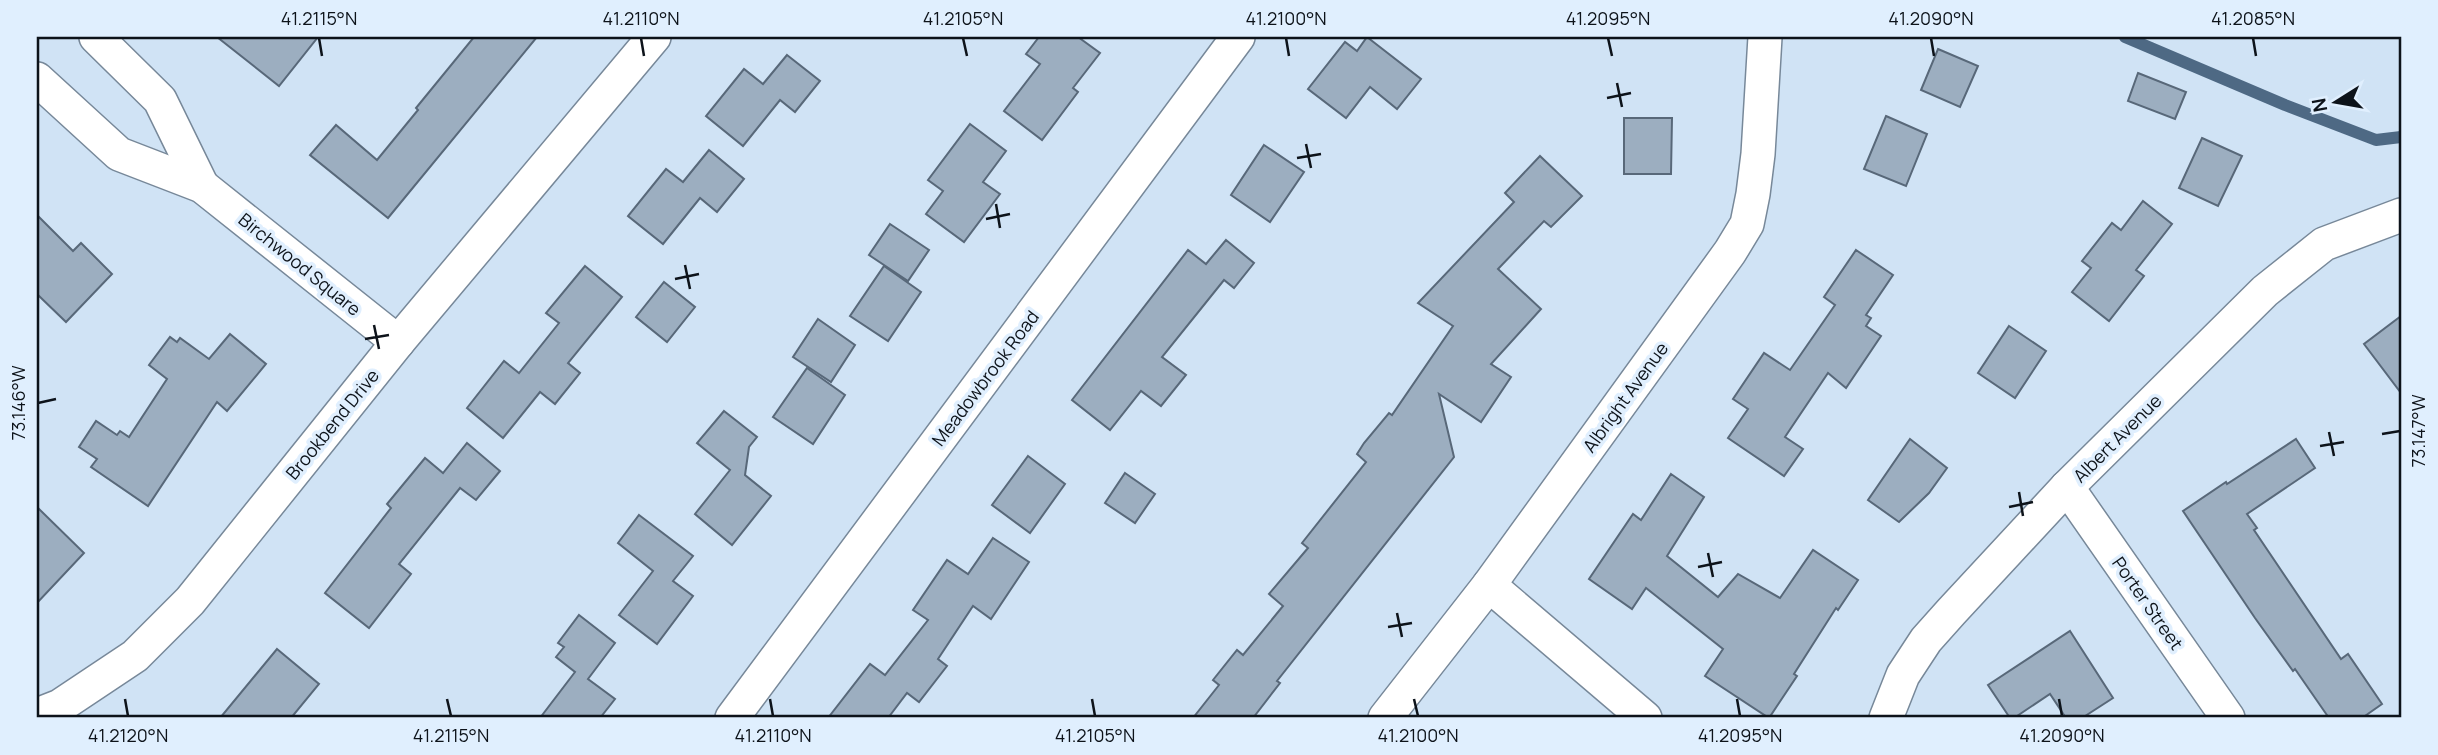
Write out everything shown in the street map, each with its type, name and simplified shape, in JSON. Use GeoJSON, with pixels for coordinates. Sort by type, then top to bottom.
{"type":"FeatureCollection","features":[{"type":"Feature","properties":{"kind":"street","name":"Birchwood Square"},"geometry":{"type":"LineString","coordinates":[[96,37],[160,100],[202,186]]}},
{"type":"Feature","properties":{"kind":"street","name":"Brookbend Drive"},"geometry":{"type":"LineString","coordinates":[[37,715],[60,706],[135,656],[190,601],[398,342],[654,37]]}},
{"type":"Feature","properties":{"kind":"street","name":"Meadowbrook Road"},"geometry":{"type":"LineString","coordinates":[[732,718],[1238,37]]}},
{"type":"Feature","properties":{"kind":"street","name":"Albright Avenue"},"geometry":{"type":"LineString","coordinates":[[1385,718],[1489,585],[1722,263],[1747,224],[1758,154],[1765,37]]}},
{"type":"Feature","properties":{"kind":"street","name":"Birchwood Square"},"geometry":{"type":"LineString","coordinates":[[37,79],[119,154],[202,186],[398,342]]}},
{"type":"Feature","properties":{"kind":"street","name":"Albert Avenue"},"geometry":{"type":"LineString","coordinates":[[1886,718],[1903,675],[1926,640],[2067,487],[2265,291],[2324,244],[2401,215]]}},
{"type":"Feature","properties":{"kind":"street","name":"Porter Street"},"geometry":{"type":"LineString","coordinates":[[2067,487],[2228,718]]}},
{"type":"Feature","properties":{"kind":"street"},"geometry":{"type":"LineString","coordinates":[[1489,585],[1645,718]]}},
{"type":"Feature","properties":{"kind":"building"},"geometry":{"type":"Polygon","coordinates":[[[217,37],[318,37],[279,86],[217,37]]]}},
{"type":"Feature","properties":{"kind":"building"},"geometry":{"type":"Polygon","coordinates":[[[474,37],[537,37],[388,218],[310,155],[336,125],[377,160],[474,37]]]}},
{"type":"Feature","properties":{"kind":"building"},"geometry":{"type":"Polygon","coordinates":[[[1039,37],[1078,37],[1100,53],[1073,88],[1078,92],[1042,140],[1004,111],[1040,64],[1026,54],[1039,37]]]}},
{"type":"Feature","properties":{"kind":"building"},"geometry":{"type":"Polygon","coordinates":[[[1367,37],[1421,79],[1397,109],[1370,87],[1346,118],[1308,89],[1345,42],[1357,51],[1367,37]]]}},
{"type":"Feature","properties":{"kind":"building"},"geometry":{"type":"Polygon","coordinates":[[[1938,49],[1978,66],[1960,107],[1921,90],[1938,49]]]}},
{"type":"Feature","properties":{"kind":"building"},"geometry":{"type":"Polygon","coordinates":[[[787,55],[820,81],[795,112],[780,100],[743,146],[706,116],[744,69],[763,84],[787,55]]]}},
{"type":"Feature","properties":{"kind":"building"},"geometry":{"type":"Polygon","coordinates":[[[2138,73],[2186,92],[2175,119],[2128,101],[2138,73]]]}},
{"type":"Feature","properties":{"kind":"building"},"geometry":{"type":"Polygon","coordinates":[[[1886,116],[1927,134],[1906,186],[1864,169],[1886,116]]]}},
{"type":"Feature","properties":{"kind":"building"},"geometry":{"type":"Polygon","coordinates":[[[1624,118],[1672,118],[1671,174],[1624,174],[1624,118]]]}},
{"type":"Feature","properties":{"kind":"building"},"geometry":{"type":"Polygon","coordinates":[[[970,124],[1006,151],[983,182],[1000,194],[964,242],[926,214],[943,191],[928,180],[970,124]]]}},
{"type":"Feature","properties":{"kind":"building"},"geometry":{"type":"Polygon","coordinates":[[[2202,138],[2242,156],[2218,206],[2179,188],[2202,138]]]}},
{"type":"Feature","properties":{"kind":"building"},"geometry":{"type":"Polygon","coordinates":[[[1264,145],[1304,172],[1270,222],[1231,195],[1264,145]]]}},
{"type":"Feature","properties":{"kind":"building"},"geometry":{"type":"Polygon","coordinates":[[[709,150],[744,179],[717,212],[700,198],[663,244],[628,216],[666,169],[683,182],[709,150]]]}},
{"type":"Feature","properties":{"kind":"building"},"geometry":{"type":"Polygon","coordinates":[[[1540,156],[1582,196],[1551,227],[1544,221],[1498,269],[1541,309],[1491,364],[1511,377],[1481,422],[1439,394],[1454,457],[1277,681],[1280,683],[1253,718],[1193,718],[1219,685],[1213,680],[1237,650],[1243,655],[1283,606],[1269,594],[1308,548],[1302,543],[1366,462],[1357,454],[1364,443],[1389,413],[1392,415],[1453,326],[1418,303],[1514,202],[1505,193],[1540,156]]]}},
{"type":"Feature","properties":{"kind":"building"},"geometry":{"type":"Polygon","coordinates":[[[2143,201],[2172,224],[2136,270],[2144,276],[2109,321],[2072,292],[2091,268],[2082,261],[2112,223],[2121,230],[2143,201]]]}},
{"type":"Feature","properties":{"kind":"building"},"geometry":{"type":"Polygon","coordinates":[[[37,215],[73,251],[81,243],[112,274],[66,322],[37,294],[37,215]]]}},
{"type":"Feature","properties":{"kind":"building"},"geometry":{"type":"Polygon","coordinates":[[[890,224],[929,250],[908,281],[869,255],[890,224]]]}},
{"type":"Feature","properties":{"kind":"building"},"geometry":{"type":"Polygon","coordinates":[[[1226,240],[1254,263],[1234,288],[1224,280],[1162,357],[1186,375],[1161,406],[1141,391],[1110,430],[1072,400],[1188,250],[1206,264],[1226,240]]]}},
{"type":"Feature","properties":{"kind":"building"},"geometry":{"type":"Polygon","coordinates":[[[1856,250],[1893,275],[1866,315],[1871,318],[1866,326],[1881,336],[1846,388],[1828,373],[1785,437],[1803,449],[1784,476],[1728,438],[1748,409],[1733,399],[1764,353],[1790,370],[1835,305],[1824,297],[1856,250]]]}},
{"type":"Feature","properties":{"kind":"building"},"geometry":{"type":"Polygon","coordinates":[[[585,266],[622,297],[568,363],[580,373],[555,404],[540,392],[503,438],[467,408],[504,361],[519,373],[559,323],[546,313],[585,266]]]}},
{"type":"Feature","properties":{"kind":"building"},"geometry":{"type":"Polygon","coordinates":[[[884,266],[921,292],[888,341],[850,316],[884,266]]]}},
{"type":"Feature","properties":{"kind":"building"},"geometry":{"type":"Polygon","coordinates":[[[664,282],[695,307],[667,342],[636,317],[664,282]]]}},
{"type":"Feature","properties":{"kind":"building"},"geometry":{"type":"Polygon","coordinates":[[[2401,316],[2401,393],[2364,344],[2401,316]]]}},
{"type":"Feature","properties":{"kind":"building"},"geometry":{"type":"Polygon","coordinates":[[[818,319],[855,345],[831,382],[793,357],[818,319]]]}},
{"type":"Feature","properties":{"kind":"building"},"geometry":{"type":"Polygon","coordinates":[[[2009,326],[2046,351],[2015,398],[1978,373],[2009,326]]]}},
{"type":"Feature","properties":{"kind":"building"},"geometry":{"type":"Polygon","coordinates":[[[230,334],[266,364],[227,411],[217,402],[148,506],[91,467],[97,459],[79,447],[96,421],[117,435],[120,431],[129,437],[167,379],[149,365],[170,337],[177,342],[180,338],[209,359],[230,334]]]}},
{"type":"Feature","properties":{"kind":"building"},"geometry":{"type":"Polygon","coordinates":[[[807,368],[845,395],[813,444],[773,417],[807,368]]]}},
{"type":"Feature","properties":{"kind":"building"},"geometry":{"type":"Polygon","coordinates":[[[724,411],[757,437],[749,447],[745,475],[771,496],[732,545],[695,514],[730,470],[697,443],[724,411]]]}},
{"type":"Feature","properties":{"kind":"building"},"geometry":{"type":"Polygon","coordinates":[[[1910,439],[1947,468],[1929,493],[1899,522],[1868,500],[1910,439]]]}},
{"type":"Feature","properties":{"kind":"building"},"geometry":{"type":"Polygon","coordinates":[[[2296,439],[2315,468],[2247,514],[2257,528],[2254,530],[2341,659],[2348,654],[2382,704],[2362,718],[2329,718],[2255,618],[2183,511],[2296,439]]]}},
{"type":"Feature","properties":{"kind":"building"},"geometry":{"type":"Polygon","coordinates":[[[467,443],[500,471],[476,500],[460,488],[399,564],[411,574],[369,628],[325,593],[391,508],[387,504],[425,458],[443,473],[467,443]]]}},
{"type":"Feature","properties":{"kind":"building"},"geometry":{"type":"Polygon","coordinates":[[[1028,456],[1065,484],[1030,533],[992,505],[1028,456]]]}},
{"type":"Feature","properties":{"kind":"building"},"geometry":{"type":"Polygon","coordinates":[[[1125,473],[1155,494],[1135,523],[1105,503],[1125,473]]]}},
{"type":"Feature","properties":{"kind":"building"},"geometry":{"type":"Polygon","coordinates":[[[1671,474],[1704,497],[1667,556],[1718,597],[1738,574],[1780,598],[1813,550],[1858,580],[1838,610],[1836,608],[1769,718],[1705,676],[1723,649],[1646,588],[1632,609],[1589,579],[1633,514],[1641,520],[1671,474]]]}},
{"type":"Feature","properties":{"kind":"building"},"geometry":{"type":"Polygon","coordinates":[[[37,507],[84,553],[37,603],[37,507]]]}},
{"type":"Feature","properties":{"kind":"building"},"geometry":{"type":"Polygon","coordinates":[[[639,515],[693,556],[673,581],[693,596],[657,644],[619,615],[653,571],[618,543],[639,515]]]}},
{"type":"Feature","properties":{"kind":"building"},"geometry":{"type":"Polygon","coordinates":[[[993,538],[1029,562],[991,619],[973,606],[938,659],[947,666],[919,702],[907,693],[888,718],[828,718],[870,664],[885,675],[928,620],[913,610],[947,560],[968,574],[993,538]]]}},
{"type":"Feature","properties":{"kind":"building"},"geometry":{"type":"Polygon","coordinates":[[[579,615],[615,643],[588,679],[615,699],[600,718],[540,718],[575,672],[556,657],[564,647],[558,643],[579,615]]]}},
{"type":"Feature","properties":{"kind":"building"},"geometry":{"type":"Polygon","coordinates":[[[2070,631],[2113,698],[2082,718],[2066,718],[2050,694],[2010,718],[1988,685],[2070,631]]]}},
{"type":"Feature","properties":{"kind":"building"},"geometry":{"type":"Polygon","coordinates":[[[277,649],[319,684],[291,718],[220,718],[277,649]]]}},
{"type":"Feature","properties":{"kind":"waterway"},"geometry":{"type":"LineString","coordinates":[[2125,37],[2285,105],[2376,140],[2401,137]]}}]}
